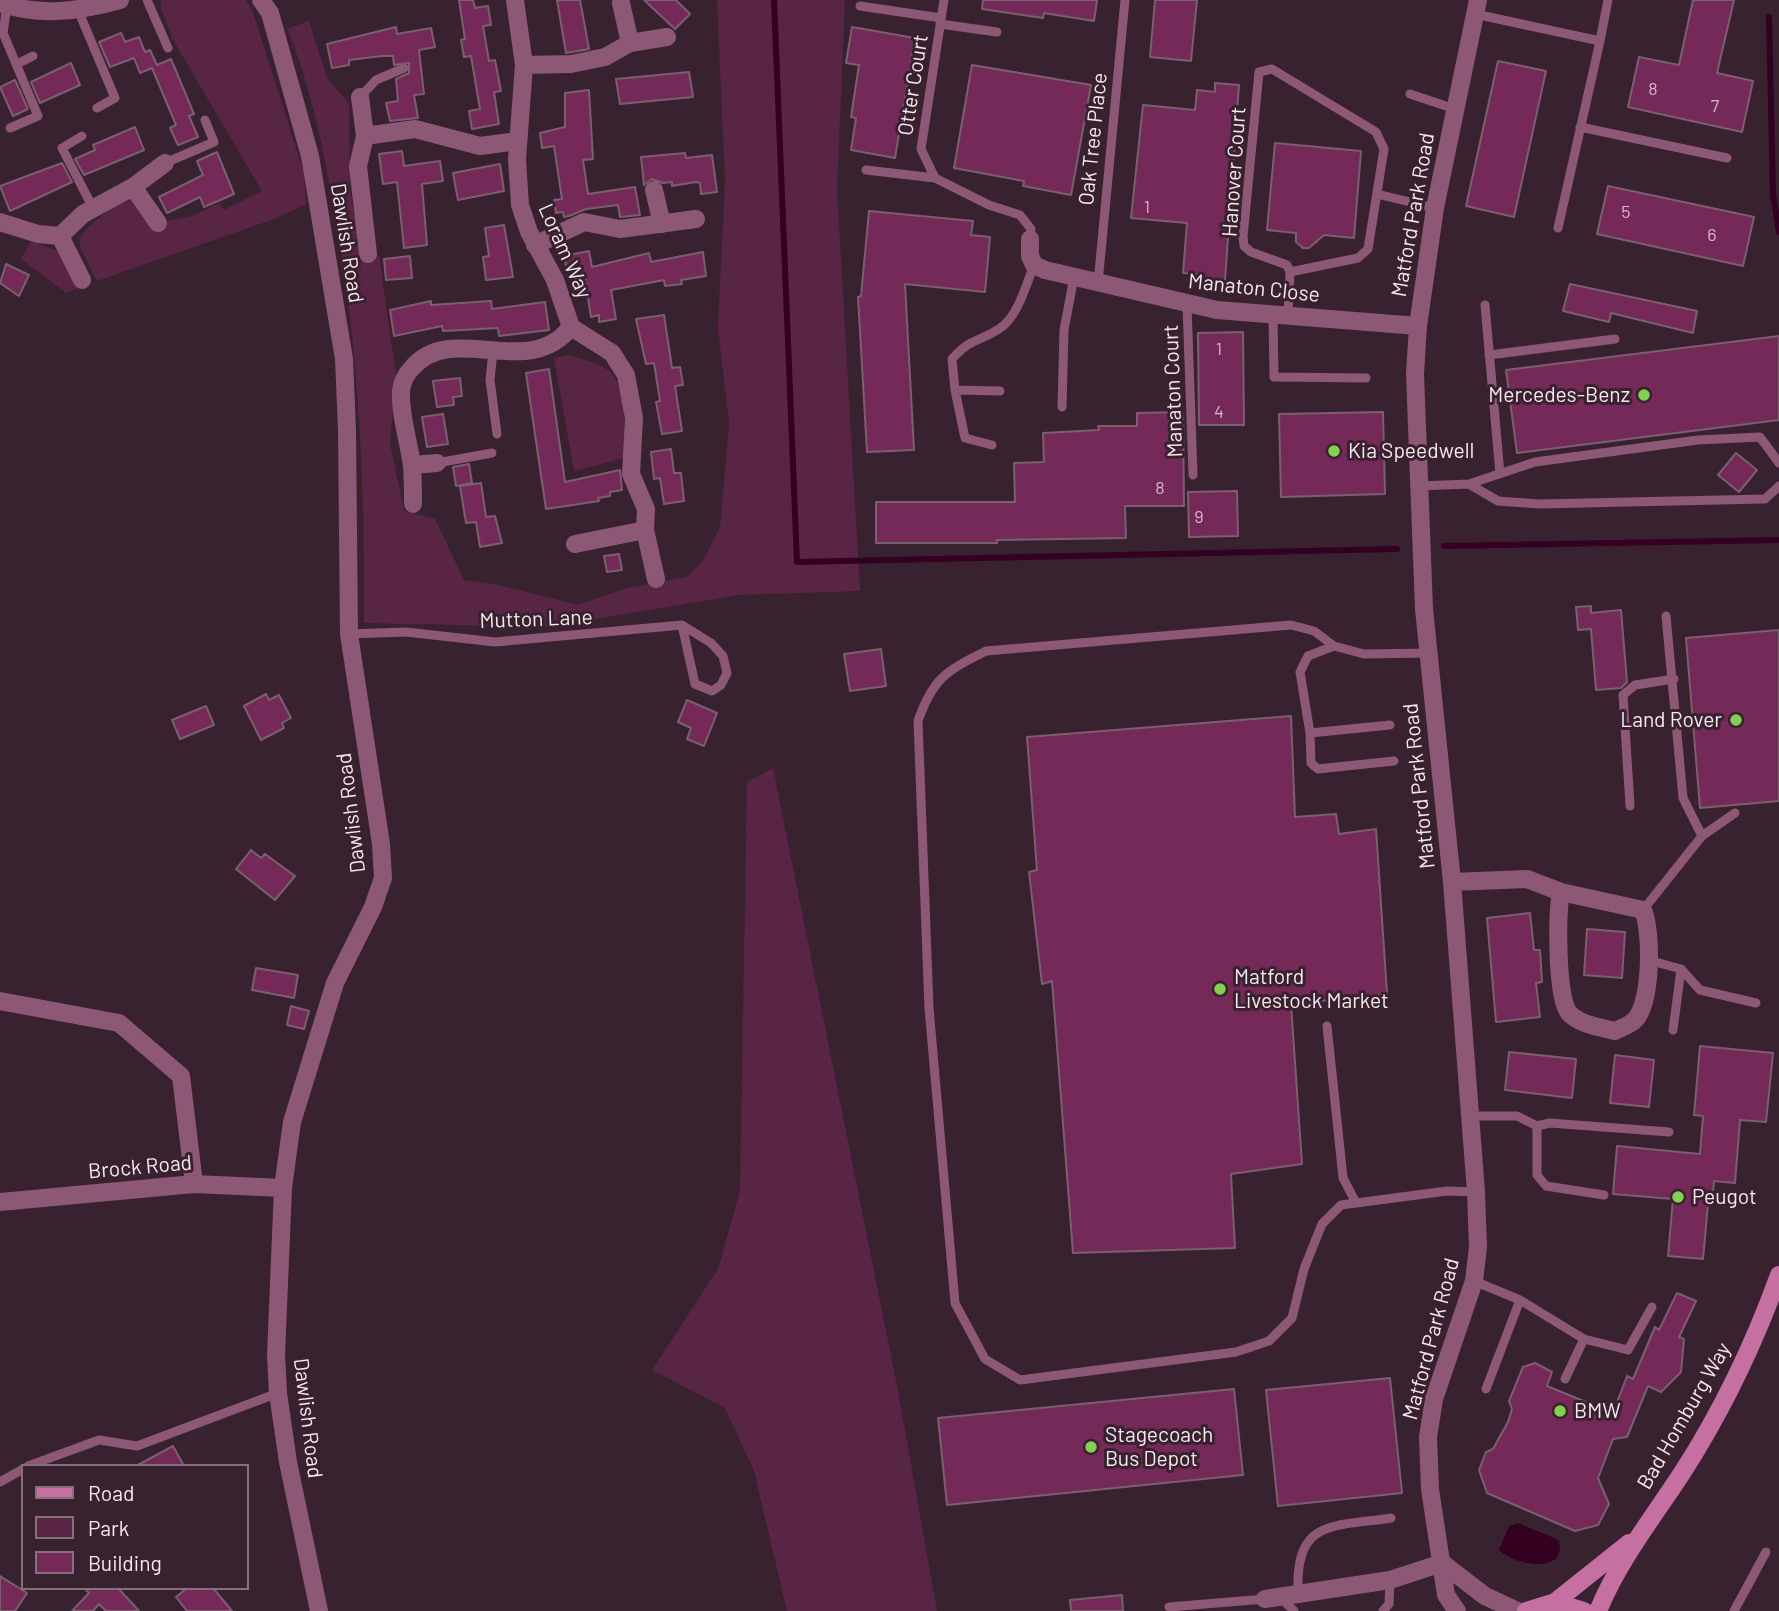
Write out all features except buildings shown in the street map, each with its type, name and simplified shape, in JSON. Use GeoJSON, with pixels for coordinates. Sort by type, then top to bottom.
{"type":"FeatureCollection","features":[{"type":"Feature","properties":{"kind":"main road","name":"Bad Homburg Way"},"geometry":{"type":"LineString","coordinates":[[1598,1611],[1637,1536],[1682,1473],[1736,1377],[1779,1275]]}},
{"type":"Feature","properties":{"kind":"main road"},"geometry":{"type":"LineString","coordinates":[[1526,1611],[1555,1602],[1637,1536]]}},
{"type":"Feature","properties":{"kind":"main road"},"geometry":{"type":"LineString","coordinates":[[1555,1602],[1584,1611]]}},
{"type":"Feature","properties":{"kind":"street"},"geometry":{"type":"LineString","coordinates":[[3,4],[51,13],[120,0]]}},
{"type":"Feature","properties":{"kind":"street","name":"Dawlish Road"},"geometry":{"type":"LineString","coordinates":[[261,0],[270,13],[310,156],[344,359],[348,430],[349,634],[383,878],[373,907],[335,983],[292,1122],[283,1188],[276,1355],[278,1393],[288,1462],[319,1611]]}},
{"type":"Feature","properties":{"kind":"street","name":"Loram Way"},"geometry":{"type":"LineString","coordinates":[[515,0],[524,65],[518,141],[518,194],[524,219],[555,280],[571,327],[612,353],[626,375],[634,418],[629,464],[646,509],[645,530],[656,579]]}},
{"type":"Feature","properties":{"kind":"street"},"geometry":{"type":"LineString","coordinates":[[621,3],[630,43]]}},
{"type":"Feature","properties":{"kind":"street","name":"Matford Park Road"},"geometry":{"type":"LineString","coordinates":[[1457,1611],[1446,1595],[1430,1489],[1428,1437],[1434,1399],[1474,1281],[1478,1247],[1471,1116],[1452,882],[1429,653],[1415,374],[1418,326],[1435,208],[1477,7]]}},
{"type":"Feature","properties":{"kind":"street"},"geometry":{"type":"LineString","coordinates":[[524,65],[571,64],[605,57],[630,43],[667,37]]}},
{"type":"Feature","properties":{"kind":"street"},"geometry":{"type":"LineString","coordinates":[[360,97],[365,136],[358,166],[368,254]]}},
{"type":"Feature","properties":{"kind":"street"},"geometry":{"type":"LineString","coordinates":[[365,136],[415,129],[480,146],[518,141]]}},
{"type":"Feature","properties":{"kind":"street"},"geometry":{"type":"LineString","coordinates":[[60,236],[93,208],[133,187],[165,163]]}},
{"type":"Feature","properties":{"kind":"street"},"geometry":{"type":"LineString","coordinates":[[133,187],[158,223]]}},
{"type":"Feature","properties":{"kind":"street"},"geometry":{"type":"LineString","coordinates":[[654,190],[662,224]]}},
{"type":"Feature","properties":{"kind":"street"},"geometry":{"type":"LineString","coordinates":[[536,245],[584,222],[620,229],[696,219]]}},
{"type":"Feature","properties":{"kind":"street"},"geometry":{"type":"LineString","coordinates":[[0,222],[60,236]]}},
{"type":"Feature","properties":{"kind":"street"},"geometry":{"type":"LineString","coordinates":[[60,236],[82,280]]}},
{"type":"Feature","properties":{"kind":"street"},"geometry":{"type":"LineString","coordinates":[[1030,239],[1030,256],[1034,265]]}},
{"type":"Feature","properties":{"kind":"street","name":"Manaton Close"},"geometry":{"type":"LineString","coordinates":[[1034,265],[1187,305],[1418,326]]}},
{"type":"Feature","properties":{"kind":"street"},"geometry":{"type":"LineString","coordinates":[[413,504],[412,465],[403,426],[401,389],[406,375],[423,356],[438,350],[534,351],[564,335],[571,327]]}},
{"type":"Feature","properties":{"kind":"street"},"geometry":{"type":"LineString","coordinates":[[412,465],[437,463]]}},
{"type":"Feature","properties":{"kind":"street"},"geometry":{"type":"LineString","coordinates":[[575,544],[645,530]]}},
{"type":"Feature","properties":{"kind":"street"},"geometry":{"type":"LineString","coordinates":[[1452,882],[1527,879],[1561,892],[1643,910],[1649,932],[1648,960],[1640,1012],[1634,1021],[1615,1031],[1577,1019],[1564,1005],[1557,919],[1561,892]]}},
{"type":"Feature","properties":{"kind":"street"},"geometry":{"type":"LineString","coordinates":[[0,1001],[119,1023],[181,1076],[194,1184]]}},
{"type":"Feature","properties":{"kind":"street","name":"Brock Road"},"geometry":{"type":"LineString","coordinates":[[0,1202],[194,1184],[283,1188]]}},
{"type":"Feature","properties":{"kind":"street"},"geometry":{"type":"LineString","coordinates":[[1273,1598],[1296,1602],[1390,1580],[1443,1563],[1485,1596],[1517,1611]]}},
{"type":"Feature","properties":{"kind":"lane"},"geometry":{"type":"LineString","coordinates":[[147,0],[168,48]]}},
{"type":"Feature","properties":{"kind":"lane","name":"Otter Court"},"geometry":{"type":"LineString","coordinates":[[935,178],[921,149],[944,0]]}},
{"type":"Feature","properties":{"kind":"lane","name":"Oak Tree Place"},"geometry":{"type":"LineString","coordinates":[[1098,283],[1125,0]]}},
{"type":"Feature","properties":{"kind":"lane"},"geometry":{"type":"LineString","coordinates":[[1558,228],[1608,0]]}},
{"type":"Feature","properties":{"kind":"lane"},"geometry":{"type":"LineString","coordinates":[[3,4],[3,33],[38,116],[10,128]]}},
{"type":"Feature","properties":{"kind":"lane"},"geometry":{"type":"LineString","coordinates":[[860,6],[997,32]]}},
{"type":"Feature","properties":{"kind":"lane"},"geometry":{"type":"LineString","coordinates":[[1477,7],[1600,41]]}},
{"type":"Feature","properties":{"kind":"lane"},"geometry":{"type":"LineString","coordinates":[[78,10],[115,98],[97,108]]}},
{"type":"Feature","properties":{"kind":"lane"},"geometry":{"type":"LineString","coordinates":[[17,64],[33,56]]}},
{"type":"Feature","properties":{"kind":"lane"},"geometry":{"type":"LineString","coordinates":[[360,97],[376,80],[404,68]]}},
{"type":"Feature","properties":{"kind":"lane","name":"Hanover Court"},"geometry":{"type":"LineString","coordinates":[[1290,272],[1286,265],[1277,259],[1251,253],[1244,246],[1259,72],[1272,69],[1376,132],[1384,149],[1377,194]]}},
{"type":"Feature","properties":{"kind":"lane"},"geometry":{"type":"LineString","coordinates":[[1410,94],[1455,109]]}},
{"type":"Feature","properties":{"kind":"lane"},"geometry":{"type":"LineString","coordinates":[[165,163],[214,142],[205,120]]}},
{"type":"Feature","properties":{"kind":"lane"},"geometry":{"type":"LineString","coordinates":[[1580,127],[1727,158]]}},
{"type":"Feature","properties":{"kind":"lane"},"geometry":{"type":"LineString","coordinates":[[82,136],[62,148],[93,208]]}},
{"type":"Feature","properties":{"kind":"lane"},"geometry":{"type":"LineString","coordinates":[[866,170],[935,178],[989,205],[1020,215],[1031,229],[1030,239]]}},
{"type":"Feature","properties":{"kind":"lane"},"geometry":{"type":"LineString","coordinates":[[1366,378],[1274,377],[1281,315],[1290,272],[1358,258],[1368,249],[1377,194],[1435,208]]}},
{"type":"Feature","properties":{"kind":"lane"},"geometry":{"type":"LineString","coordinates":[[992,445],[965,438],[952,359],[968,342],[1000,329],[1012,316],[1034,265]]}},
{"type":"Feature","properties":{"kind":"lane"},"geometry":{"type":"LineString","coordinates":[[1062,407],[1065,330],[1074,277]]}},
{"type":"Feature","properties":{"kind":"lane","name":"Manaton Court"},"geometry":{"type":"LineString","coordinates":[[1187,305],[1193,475]]}},
{"type":"Feature","properties":{"kind":"lane"},"geometry":{"type":"LineString","coordinates":[[1485,305],[1500,474]]}},
{"type":"Feature","properties":{"kind":"lane"},"geometry":{"type":"LineString","coordinates":[[1489,355],[1615,339]]}},
{"type":"Feature","properties":{"kind":"lane"},"geometry":{"type":"LineString","coordinates":[[493,351],[490,380],[498,434]]}},
{"type":"Feature","properties":{"kind":"lane"},"geometry":{"type":"LineString","coordinates":[[955,390],[1000,391]]}},
{"type":"Feature","properties":{"kind":"lane"},"geometry":{"type":"LineString","coordinates":[[1419,486],[1469,484],[1535,462],[1698,440],[1760,437],[1779,463]]}},
{"type":"Feature","properties":{"kind":"lane"},"geometry":{"type":"LineString","coordinates":[[437,463],[492,453]]}},
{"type":"Feature","properties":{"kind":"lane"},"geometry":{"type":"LineString","coordinates":[[1469,484],[1498,501],[1539,504],[1765,499],[1779,486]]}},
{"type":"Feature","properties":{"kind":"lane"},"geometry":{"type":"LineString","coordinates":[[1666,616],[1674,679],[1683,798],[1702,835]]}},
{"type":"Feature","properties":{"kind":"lane"},"geometry":{"type":"LineString","coordinates":[[682,625],[711,643],[723,656],[727,673],[721,685],[712,691],[695,684],[682,625]]}},
{"type":"Feature","properties":{"kind":"lane","name":"Mutton Lane"},"geometry":{"type":"LineString","coordinates":[[349,634],[406,632],[495,642],[682,625]]}},
{"type":"Feature","properties":{"kind":"lane"},"geometry":{"type":"LineString","coordinates":[[1429,653],[1364,654],[1334,646],[1314,631],[1291,625],[986,651],[954,667],[929,691],[918,721],[927,967],[955,1303],[985,1359],[1020,1380],[1236,1352],[1269,1341],[1292,1318],[1304,1269],[1322,1224],[1342,1205],[1355,1201],[1447,1191],[1476,1192]]}},
{"type":"Feature","properties":{"kind":"lane"},"geometry":{"type":"LineString","coordinates":[[1334,646],[1308,656],[1300,672],[1310,733],[1311,763],[1318,769],[1394,761]]}},
{"type":"Feature","properties":{"kind":"lane"},"geometry":{"type":"LineString","coordinates":[[1630,806],[1622,695],[1636,685],[1674,679]]}},
{"type":"Feature","properties":{"kind":"lane"},"geometry":{"type":"LineString","coordinates":[[1310,733],[1390,725]]}},
{"type":"Feature","properties":{"kind":"lane"},"geometry":{"type":"LineString","coordinates":[[1643,910],[1702,835],[1735,813]]}},
{"type":"Feature","properties":{"kind":"lane"},"geometry":{"type":"LineString","coordinates":[[1648,960],[1681,969],[1700,990],[1756,1003]]}},
{"type":"Feature","properties":{"kind":"lane"},"geometry":{"type":"LineString","coordinates":[[1673,1030],[1681,969]]}},
{"type":"Feature","properties":{"kind":"lane"},"geometry":{"type":"LineString","coordinates":[[1326,1026],[1343,1178],[1355,1201]]}},
{"type":"Feature","properties":{"kind":"lane"},"geometry":{"type":"LineString","coordinates":[[1471,1116],[1517,1116],[1537,1126],[1550,1124],[1669,1132]]}},
{"type":"Feature","properties":{"kind":"lane"},"geometry":{"type":"LineString","coordinates":[[1537,1126],[1537,1175],[1546,1186],[1604,1195]]}},
{"type":"Feature","properties":{"kind":"lane"},"geometry":{"type":"LineString","coordinates":[[1474,1281],[1520,1300],[1584,1339],[1628,1350],[1652,1307]]}},
{"type":"Feature","properties":{"kind":"lane"},"geometry":{"type":"LineString","coordinates":[[1486,1389],[1520,1300]]}},
{"type":"Feature","properties":{"kind":"lane"},"geometry":{"type":"LineString","coordinates":[[1565,1380],[1584,1339]]}},
{"type":"Feature","properties":{"kind":"lane"},"geometry":{"type":"LineString","coordinates":[[33,1464],[99,1440],[137,1446],[278,1393]]}},
{"type":"Feature","properties":{"kind":"lane"},"geometry":{"type":"LineString","coordinates":[[0,1482],[21,1470]]}},
{"type":"Feature","properties":{"kind":"lane"},"geometry":{"type":"LineString","coordinates":[[1296,1602],[1300,1554],[1309,1538],[1326,1528],[1391,1518]]}},
{"type":"Feature","properties":{"kind":"lane"},"geometry":{"type":"LineString","coordinates":[[1734,1611],[1766,1552]]}},
{"type":"Feature","properties":{"kind":"lane"},"geometry":{"type":"LineString","coordinates":[[1383,1611],[1389,1604],[1390,1580]]}},
{"type":"Feature","properties":{"kind":"lane"},"geometry":{"type":"LineString","coordinates":[[1169,1607],[1273,1598]]}},
{"type":"Feature","properties":{"kind":"green space"},"geometry":{"type":"Polygon","coordinates":[[[162,0],[246,0],[253,12],[304,173],[306,204],[277,218],[97,281],[80,247],[79,238],[97,220],[119,205],[135,199],[154,224],[192,216],[219,203],[224,210],[262,191],[172,38],[160,5],[162,0]]]}},
{"type":"Feature","properties":{"kind":"green space"},"geometry":{"type":"Polygon","coordinates":[[[717,0],[845,0],[837,190],[860,591],[740,595],[547,627],[364,623],[359,415],[343,260],[321,140],[310,95],[287,29],[309,21],[327,78],[349,104],[350,189],[360,249],[379,256],[396,375],[390,444],[404,511],[435,519],[464,580],[499,585],[578,605],[627,588],[687,577],[703,561],[720,527],[729,423],[718,328],[725,180],[717,0]]]}},
{"type":"Feature","properties":{"kind":"green space"},"geometry":{"type":"Polygon","coordinates":[[[31,241],[57,251],[80,288],[66,293],[21,259],[31,241]]]}},
{"type":"Feature","properties":{"kind":"green space"},"geometry":{"type":"Polygon","coordinates":[[[570,355],[600,365],[614,376],[623,405],[624,458],[574,471],[554,358],[570,355]]]}},
{"type":"Feature","properties":{"kind":"green space"},"geometry":{"type":"Polygon","coordinates":[[[773,768],[898,1391],[937,1611],[787,1611],[754,1471],[725,1408],[652,1370],[718,1269],[740,1191],[747,782],[773,768]]]}},
{"type":"Feature","properties":{"kind":"shaded area"},"geometry":{"type":"Polygon","coordinates":[[[1518,1523],[1559,1540],[1559,1551],[1555,1559],[1547,1563],[1527,1563],[1499,1550],[1509,1526],[1518,1523]]]}},
{"type":"Feature","properties":{"kind":"waterway"},"geometry":{"type":"LineString","coordinates":[[774,0],[797,562],[1397,549]]}},
{"type":"Feature","properties":{"kind":"waterway"},"geometry":{"type":"LineString","coordinates":[[1769,17],[1773,194],[1779,232]]}},
{"type":"Feature","properties":{"kind":"waterway"},"geometry":{"type":"LineString","coordinates":[[1444,546],[1779,540]]}},
{"type":"Feature","properties":{"kind":"place","name":"Mercedes-Benz"},"geometry":{"type":"Point","coordinates":[1644,395]}},
{"type":"Feature","properties":{"kind":"place","name":"Kia Speedwell"},"geometry":{"type":"Point","coordinates":[1334,451]}},
{"type":"Feature","properties":{"kind":"place","name":"Land Rover"},"geometry":{"type":"Point","coordinates":[1736,720]}},
{"type":"Feature","properties":{"kind":"place","name":"Matford Livestock Market"},"geometry":{"type":"Point","coordinates":[1220,989]}},
{"type":"Feature","properties":{"kind":"place","name":"Peugot"},"geometry":{"type":"Point","coordinates":[1678,1197]}},
{"type":"Feature","properties":{"kind":"place","name":"BMW"},"geometry":{"type":"Point","coordinates":[1560,1411]}},
{"type":"Feature","properties":{"kind":"place","name":"Stagecoach Bus Depot"},"geometry":{"type":"Point","coordinates":[1091,1447]}}]}
